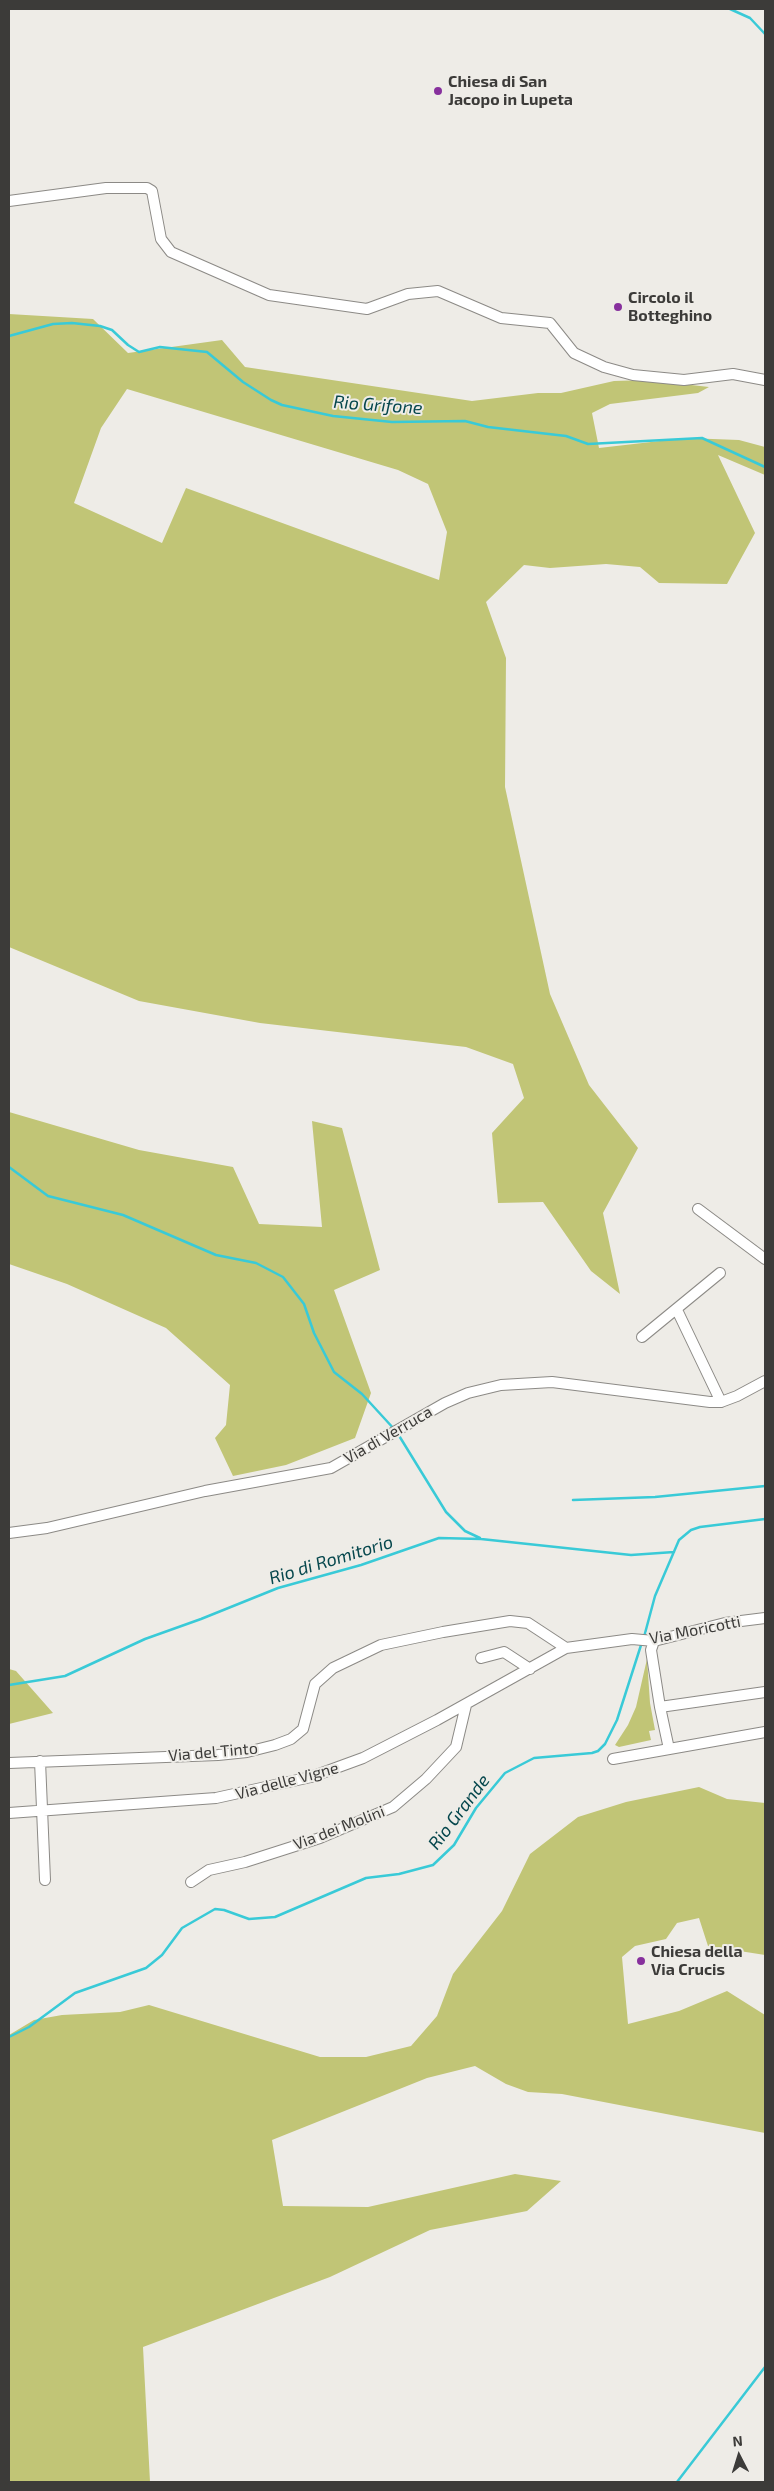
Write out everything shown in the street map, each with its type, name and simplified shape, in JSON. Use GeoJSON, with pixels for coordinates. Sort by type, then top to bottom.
{"type":"FeatureCollection","features":[{"type":"Feature","properties":{"kind":"street"},"geometry":{"type":"LineString","coordinates":[[9,201],[106,188],[147,188],[152,191],[161,240],[171,252],[269,295],[367,309],[408,294],[438,291],[500,318],[550,323],[574,353],[604,367],[623,372],[684,380],[733,374],[765,380]]}},
{"type":"Feature","properties":{"kind":"street"},"geometry":{"type":"LineString","coordinates":[[698,1209],[765,1259]]}},
{"type":"Feature","properties":{"kind":"street"},"geometry":{"type":"LineString","coordinates":[[642,1337],[720,1274]]}},
{"type":"Feature","properties":{"kind":"street"},"geometry":{"type":"LineString","coordinates":[[677,1310],[721,1402]]}},
{"type":"Feature","properties":{"kind":"street","name":"Via di Verruca"},"geometry":{"type":"LineString","coordinates":[[9,1533],[47,1528],[205,1491],[331,1468],[445,1403],[468,1393],[515,1383],[552,1382],[699,1402],[721,1402],[748,1391],[765,1381]]}},
{"type":"Feature","properties":{"kind":"street","name":"Via Moricotti"},"geometry":{"type":"LineString","coordinates":[[566,1648],[634,1639],[652,1641],[725,1623],[765,1618]]}},
{"type":"Feature","properties":{"kind":"street","name":"Via del Tinto"},"geometry":{"type":"LineString","coordinates":[[9,1763],[218,1755],[247,1752],[275,1745],[291,1739],[303,1729],[315,1684],[333,1668],[381,1645],[510,1621],[528,1623],[566,1648]]}},
{"type":"Feature","properties":{"kind":"street"},"geometry":{"type":"LineString","coordinates":[[652,1641],[651,1650],[669,1749]]}},
{"type":"Feature","properties":{"kind":"street","name":"Via delle Vigne"},"geometry":{"type":"LineString","coordinates":[[9,1813],[216,1798],[282,1784],[336,1769],[466,1705],[566,1648]]}},
{"type":"Feature","properties":{"kind":"street"},"geometry":{"type":"LineString","coordinates":[[481,1658],[504,1652],[530,1668]]}},
{"type":"Feature","properties":{"kind":"street"},"geometry":{"type":"LineString","coordinates":[[660,1707],[765,1692]]}},
{"type":"Feature","properties":{"kind":"street","name":"Via dei Molini"},"geometry":{"type":"LineString","coordinates":[[191,1882],[209,1870],[245,1862],[320,1838],[393,1807],[426,1779],[456,1747],[466,1705]]}},
{"type":"Feature","properties":{"kind":"street"},"geometry":{"type":"LineString","coordinates":[[613,1759],[765,1732]]}},
{"type":"Feature","properties":{"kind":"street"},"geometry":{"type":"LineString","coordinates":[[40,1761],[45,1880]]}},
{"type":"Feature","properties":{"kind":"green space"},"geometry":{"type":"Polygon","coordinates":[[[9,314],[93,319],[128,353],[222,340],[245,367],[472,401],[538,393],[561,393],[614,381],[647,380],[709,387],[698,393],[610,404],[592,413],[599,448],[686,438],[739,440],[765,447],[765,475],[718,455],[755,533],[727,584],[659,583],[640,567],[606,564],[550,568],[524,565],[486,602],[506,658],[505,787],[550,994],[589,1085],[638,1148],[603,1213],[620,1294],[591,1271],[543,1202],[498,1203],[492,1133],[524,1098],[513,1064],[466,1047],[260,1023],[139,1001],[9,947],[9,314]],[[127,389],[101,428],[74,503],[162,543],[186,488],[439,580],[447,532],[428,484],[398,470],[127,389]]]}},
{"type":"Feature","properties":{"kind":"green space"},"geometry":{"type":"Polygon","coordinates":[[[9,1112],[139,1150],[233,1167],[259,1224],[322,1227],[312,1121],[342,1128],[380,1270],[334,1290],[371,1393],[355,1438],[286,1465],[233,1476],[215,1438],[226,1425],[230,1385],[166,1328],[67,1284],[9,1264],[9,1112]]]}},
{"type":"Feature","properties":{"kind":"green space"},"geometry":{"type":"Polygon","coordinates":[[[647,1659],[650,1703],[655,1730],[649,1731],[651,1740],[619,1747],[615,1745],[628,1725],[636,1707],[647,1659]]]}},
{"type":"Feature","properties":{"kind":"green space"},"geometry":{"type":"Polygon","coordinates":[[[9,1669],[16,1671],[53,1713],[9,1724],[9,1669]]]}},
{"type":"Feature","properties":{"kind":"green space"},"geometry":{"type":"Polygon","coordinates":[[[699,1787],[727,1799],[765,1803],[765,1955],[708,1946],[699,1918],[677,1923],[666,1939],[635,1946],[622,1957],[628,2024],[679,2011],[727,1991],[765,2015],[765,2133],[562,2094],[528,2092],[506,2084],[475,2066],[427,2078],[272,2140],[283,2206],[368,2207],[515,2174],[561,2181],[527,2211],[430,2230],[330,2277],[143,2347],[150,2482],[9,2482],[9,2035],[34,2020],[62,2015],[120,2012],[149,2005],[320,2057],[366,2057],[411,2046],[437,2016],[453,1974],[502,1911],[530,1854],[578,1817],[626,1802],[699,1787]]]}},
{"type":"Feature","properties":{"kind":"waterway"},"geometry":{"type":"LineString","coordinates":[[730,9],[750,18],[765,34]]}},
{"type":"Feature","properties":{"kind":"waterway","name":"Rio Grifone"},"geometry":{"type":"LineString","coordinates":[[9,336],[53,324],[72,323],[100,326],[112,330],[128,345],[139,352],[160,347],[207,352],[243,382],[271,400],[282,405],[333,416],[392,422],[465,421],[488,427],[566,436],[588,444],[702,438],[765,467]]}},
{"type":"Feature","properties":{"kind":"waterway"},"geometry":{"type":"LineString","coordinates":[[9,1167],[48,1196],[123,1215],[216,1255],[256,1263],[283,1277],[304,1304],[314,1333],[334,1372],[362,1394],[395,1430]]}},
{"type":"Feature","properties":{"kind":"waterway"},"geometry":{"type":"LineString","coordinates":[[398,1434],[446,1512],[465,1531],[480,1538]]}},
{"type":"Feature","properties":{"kind":"waterway"},"geometry":{"type":"LineString","coordinates":[[573,1500],[655,1497],[765,1486]]}},
{"type":"Feature","properties":{"kind":"waterway","name":"Rio Grande"},"geometry":{"type":"LineString","coordinates":[[644,1637],[655,1596],[679,1540],[691,1530],[700,1527],[765,1519]]}},
{"type":"Feature","properties":{"kind":"waterway","name":"Rio di Romitorio"},"geometry":{"type":"LineString","coordinates":[[9,1685],[65,1676],[145,1639],[278,1588],[361,1565],[439,1538],[481,1539],[631,1555],[674,1552]]}},
{"type":"Feature","properties":{"kind":"waterway","name":"Rio Grande"},"geometry":{"type":"LineString","coordinates":[[9,2037],[29,2027],[75,1993],[146,1968],[162,1955],[182,1928],[215,1909],[224,1910],[249,1919],[275,1917],[366,1878],[399,1874],[433,1865],[454,1845],[476,1808],[505,1773],[534,1758],[592,1753],[598,1751],[605,1744],[617,1720],[642,1642]]}},
{"type":"Feature","properties":{"kind":"waterway"},"geometry":{"type":"LineString","coordinates":[[677,2482],[765,2367]]}},
{"type":"Feature","properties":{"kind":"place","name":"Chiesa di San Jacopo in Lupeta"},"geometry":{"type":"Point","coordinates":[438,91]}},
{"type":"Feature","properties":{"kind":"place","name":"Circolo il Botteghino"},"geometry":{"type":"Point","coordinates":[618,307]}},
{"type":"Feature","properties":{"kind":"place","name":"Chiesa della Via Crucis"},"geometry":{"type":"Point","coordinates":[641,1961]}}]}
